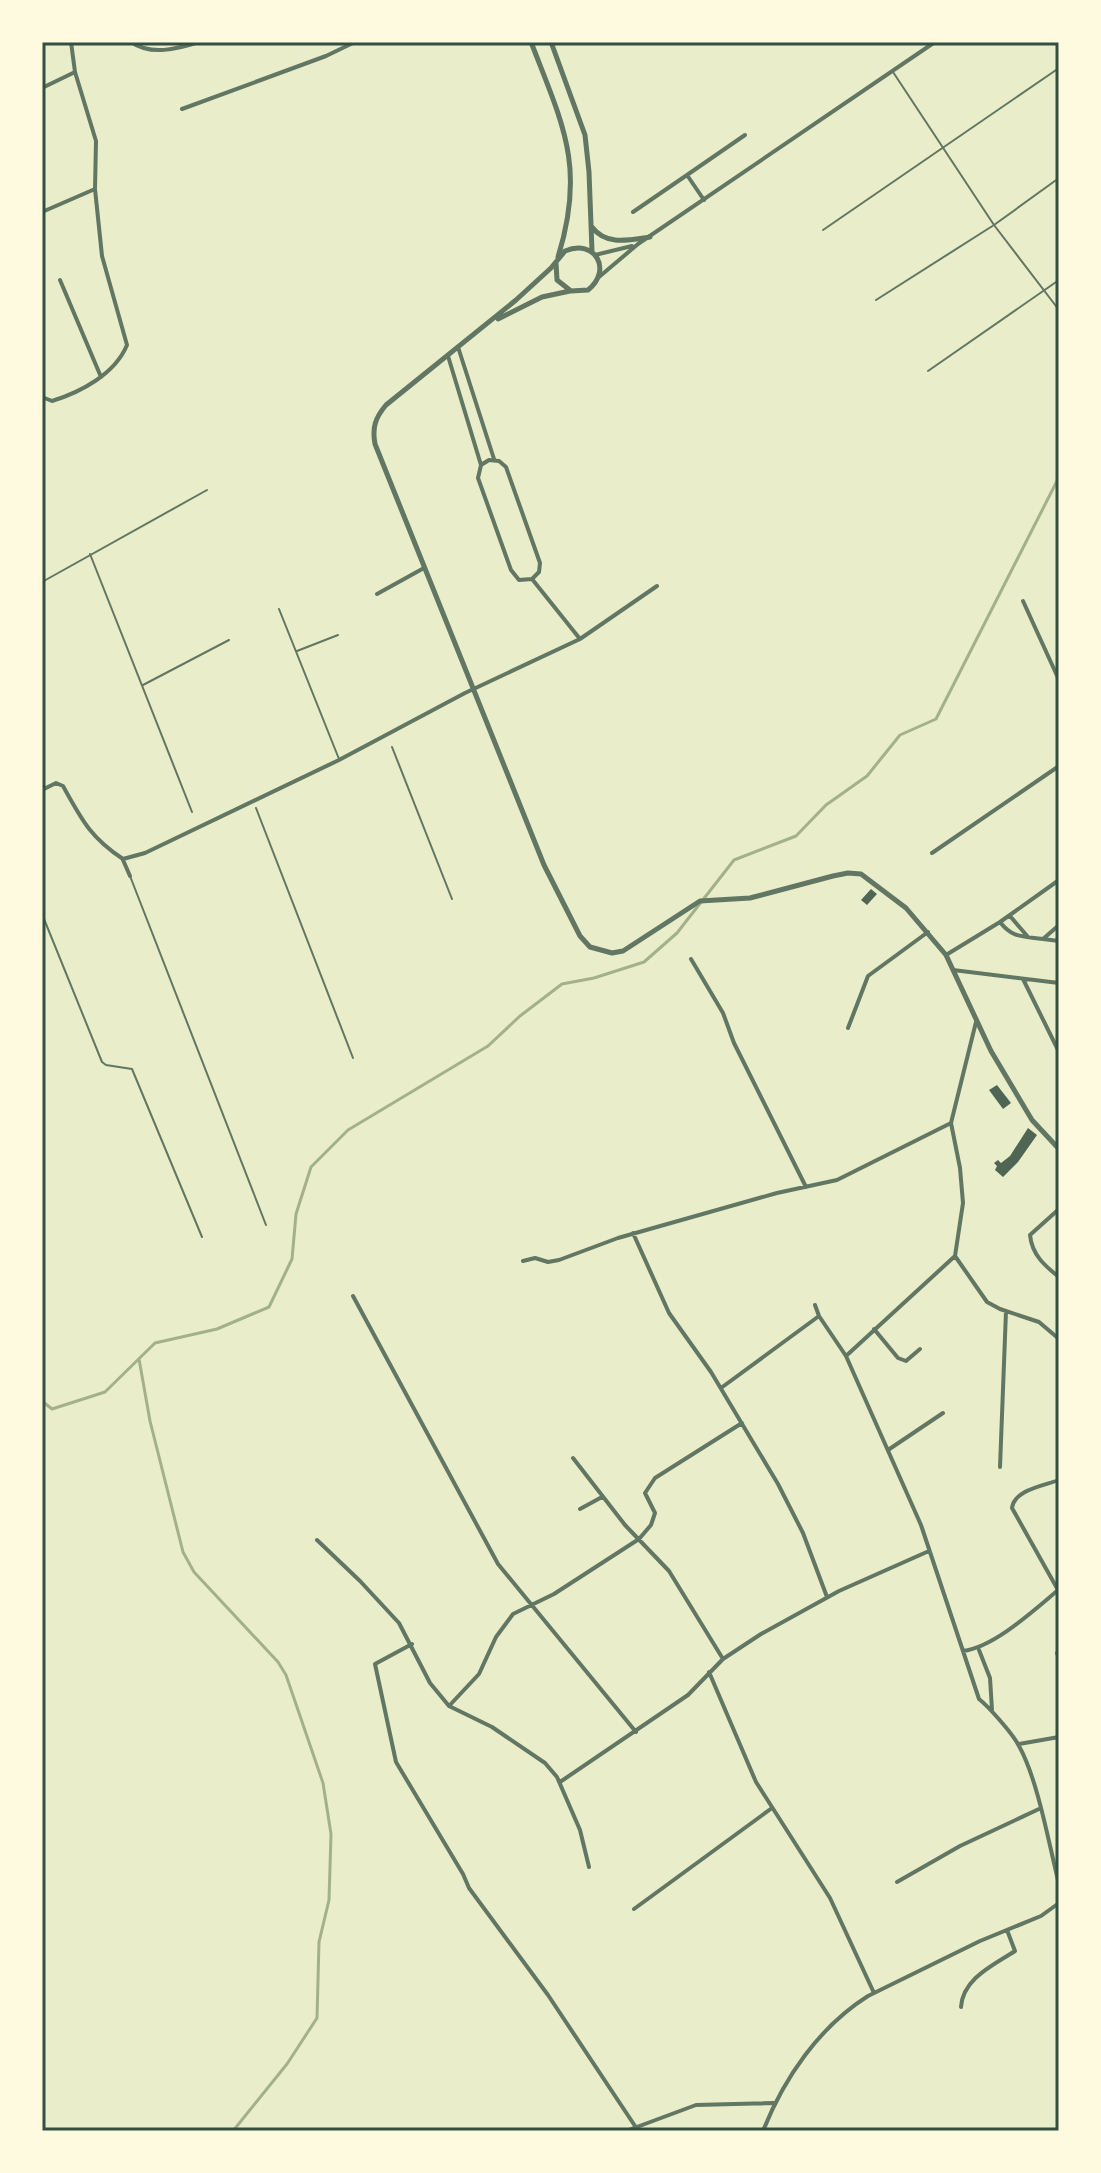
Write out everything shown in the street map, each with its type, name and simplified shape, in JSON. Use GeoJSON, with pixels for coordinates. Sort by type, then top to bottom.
{"type":"FeatureCollection","features":[{"type":"Feature","properties":{"kind":"street"},"geometry":{"type":"LineString","coordinates":[[42,397],[52,401],[62,398],[101,377],[122,358],[127,345],[102,256],[95,189],[96,141],[75,72],[71,42]]}},
{"type":"Feature","properties":{"kind":"street"},"geometry":{"type":"LineString","coordinates":[[131,42],[154,51],[199,42]]}},
{"type":"Feature","properties":{"kind":"street"},"geometry":{"type":"LineString","coordinates":[[182,109],[355,42]]}},
{"type":"Feature","properties":{"kind":"street"},"geometry":{"type":"LineString","coordinates":[[531,42],[563,126],[571,165],[569,210],[557,260],[557,280],[571,291]]}},
{"type":"Feature","properties":{"kind":"street"},"geometry":{"type":"LineString","coordinates":[[551,42],[585,135],[591,226],[594,253],[600,265],[599,277]]}},
{"type":"Feature","properties":{"kind":"street"},"geometry":{"type":"LineString","coordinates":[[473,335],[526,303],[555,293],[588,290],[638,244],[935,42]]}},
{"type":"Feature","properties":{"kind":"street"},"geometry":{"type":"LineString","coordinates":[[42,88],[75,72]]}},
{"type":"Feature","properties":{"kind":"street"},"geometry":{"type":"LineString","coordinates":[[633,212],[745,135]]}},
{"type":"Feature","properties":{"kind":"street"},"geometry":{"type":"LineString","coordinates":[[687,175],[704,200]]}},
{"type":"Feature","properties":{"kind":"street"},"geometry":{"type":"LineString","coordinates":[[42,212],[95,189]]}},
{"type":"Feature","properties":{"kind":"street"},"geometry":{"type":"LineString","coordinates":[[591,226],[605,238],[619,241],[650,237]]}},
{"type":"Feature","properties":{"kind":"street"},"geometry":{"type":"LineString","coordinates":[[638,244],[594,253],[583,247],[565,251],[473,335],[386,405],[379,413],[373,432],[375,444],[544,865],[580,936],[590,947],[612,953],[623,951],[700,901],[750,898],[833,876],[861,874],[906,908],[946,955],[976,1022],[1032,1120],[1059,1149]]}},
{"type":"Feature","properties":{"kind":"street"},"geometry":{"type":"LineString","coordinates":[[60,280],[101,377]]}},
{"type":"Feature","properties":{"kind":"street"},"geometry":{"type":"LineString","coordinates":[[448,355],[481,465],[478,478],[511,570],[519,580],[532,579],[539,572],[540,563],[506,467],[494,459],[458,347]]}},
{"type":"Feature","properties":{"kind":"street"},"geometry":{"type":"LineString","coordinates":[[481,465],[494,459]]}},
{"type":"Feature","properties":{"kind":"street"},"geometry":{"type":"LineString","coordinates":[[377,594],[424,568]]}},
{"type":"Feature","properties":{"kind":"street"},"geometry":{"type":"LineString","coordinates":[[532,579],[580,639]]}},
{"type":"Feature","properties":{"kind":"street"},"geometry":{"type":"LineString","coordinates":[[123,859],[145,853],[339,760],[473,690],[580,639],[657,586]]}},
{"type":"Feature","properties":{"kind":"street"},"geometry":{"type":"LineString","coordinates":[[1023,601],[1059,680]]}},
{"type":"Feature","properties":{"kind":"street"},"geometry":{"type":"LineString","coordinates":[[932,853],[1059,766]]}},
{"type":"Feature","properties":{"kind":"street"},"geometry":{"type":"LineString","coordinates":[[42,790],[56,783],[63,786],[86,827],[101,844],[123,859],[130,876]]}},
{"type":"Feature","properties":{"kind":"street"},"geometry":{"type":"LineString","coordinates":[[946,955],[1010,916],[1059,880]]}},
{"type":"Feature","properties":{"kind":"street"},"geometry":{"type":"LineString","coordinates":[[1010,916],[1028,937]]}},
{"type":"Feature","properties":{"kind":"street"},"geometry":{"type":"LineString","coordinates":[[1000,922],[1021,939],[1059,941]]}},
{"type":"Feature","properties":{"kind":"street"},"geometry":{"type":"LineString","coordinates":[[1043,939],[1059,925]]}},
{"type":"Feature","properties":{"kind":"street"},"geometry":{"type":"LineString","coordinates":[[848,1028],[868,976],[928,932]]}},
{"type":"Feature","properties":{"kind":"street"},"geometry":{"type":"LineString","coordinates":[[691,959],[723,1013],[734,1043],[806,1187]]}},
{"type":"Feature","properties":{"kind":"street"},"geometry":{"type":"LineString","coordinates":[[953,970],[1059,983]]}},
{"type":"Feature","properties":{"kind":"street"},"geometry":{"type":"LineString","coordinates":[[1023,979],[1059,1052]]}},
{"type":"Feature","properties":{"kind":"street"},"geometry":{"type":"LineString","coordinates":[[846,1356],[955,1256],[963,1203],[951,1123],[976,1022]]}},
{"type":"Feature","properties":{"kind":"street"},"geometry":{"type":"LineString","coordinates":[[523,1261],[535,1258],[548,1262],[559,1260],[633,1233],[837,1180],[951,1123]]}},
{"type":"Feature","properties":{"kind":"street"},"geometry":{"type":"LineString","coordinates":[[1059,1209],[1030,1235],[1041,1263],[1059,1277]]}},
{"type":"Feature","properties":{"kind":"street"},"geometry":{"type":"LineString","coordinates":[[633,1233],[669,1313],[721,1388],[778,1484],[803,1533],[828,1597]]}},
{"type":"Feature","properties":{"kind":"street"},"geometry":{"type":"LineString","coordinates":[[955,1256],[987,1302],[1039,1322],[1059,1339]]}},
{"type":"Feature","properties":{"kind":"street"},"geometry":{"type":"LineString","coordinates":[[353,1296],[498,1564],[636,1732]]}},
{"type":"Feature","properties":{"kind":"street"},"geometry":{"type":"LineString","coordinates":[[815,1305],[846,1356],[888,1450],[929,1551],[979,1699],[992,1710]]}},
{"type":"Feature","properties":{"kind":"street"},"geometry":{"type":"LineString","coordinates":[[1000,1467],[1006,1311]]}},
{"type":"Feature","properties":{"kind":"street"},"geometry":{"type":"LineString","coordinates":[[721,1388],[819,1316]]}},
{"type":"Feature","properties":{"kind":"street"},"geometry":{"type":"LineString","coordinates":[[874,1329],[898,1358],[906,1361],[920,1349]]}},
{"type":"Feature","properties":{"kind":"street"},"geometry":{"type":"LineString","coordinates":[[888,1450],[943,1413]]}},
{"type":"Feature","properties":{"kind":"street"},"geometry":{"type":"LineString","coordinates":[[449,1706],[479,1674],[503,1625],[521,1608],[532,1606],[639,1539],[654,1519],[655,1513],[645,1493],[655,1478],[742,1423]]}},
{"type":"Feature","properties":{"kind":"street"},"geometry":{"type":"LineString","coordinates":[[573,1458],[669,1571],[723,1659]]}},
{"type":"Feature","properties":{"kind":"street"},"geometry":{"type":"LineString","coordinates":[[963,1651],[978,1649],[1035,1610],[1058,1589],[1012,1508],[1017,1495],[1059,1480]]}},
{"type":"Feature","properties":{"kind":"street"},"geometry":{"type":"LineString","coordinates":[[580,1509],[604,1497]]}},
{"type":"Feature","properties":{"kind":"street"},"geometry":{"type":"LineString","coordinates":[[317,1540],[399,1623],[430,1683],[449,1706],[492,1727],[545,1763],[560,1782],[580,1830],[589,1867]]}},
{"type":"Feature","properties":{"kind":"street"},"geometry":{"type":"LineString","coordinates":[[560,1782],[688,1695],[723,1659],[761,1634],[828,1597],[929,1551]]}},
{"type":"Feature","properties":{"kind":"street"},"geometry":{"type":"LineString","coordinates":[[412,1644],[375,1664],[396,1762],[469,1888],[548,1995],[635,2126]]}},
{"type":"Feature","properties":{"kind":"street"},"geometry":{"type":"LineString","coordinates":[[978,1649],[990,1678],[995,1717],[1019,1744],[1059,1884]]}},
{"type":"Feature","properties":{"kind":"street"},"geometry":{"type":"LineString","coordinates":[[709,1672],[756,1782],[830,1898],[874,1993]]}},
{"type":"Feature","properties":{"kind":"street"},"geometry":{"type":"LineString","coordinates":[[1019,1744],[1059,1737]]}},
{"type":"Feature","properties":{"kind":"street"},"geometry":{"type":"LineString","coordinates":[[634,1909],[772,1808]]}},
{"type":"Feature","properties":{"kind":"street"},"geometry":{"type":"LineString","coordinates":[[897,1882],[960,1846],[1039,1809]]}},
{"type":"Feature","properties":{"kind":"street"},"geometry":{"type":"LineString","coordinates":[[763,2131],[786,2081],[831,2024],[851,2007],[874,1993],[1041,1916],[1059,1903]]}},
{"type":"Feature","properties":{"kind":"street"},"geometry":{"type":"LineString","coordinates":[[961,2007],[962,1997],[981,1973],[1015,1951],[1007,1930]]}},
{"type":"Feature","properties":{"kind":"street"},"geometry":{"type":"LineString","coordinates":[[626,2131],[708,2103],[774,2103]]}},
{"type":"Feature","properties":{"kind":"lane"},"geometry":{"type":"LineString","coordinates":[[823,230],[1059,68]]}},
{"type":"Feature","properties":{"kind":"lane"},"geometry":{"type":"LineString","coordinates":[[893,71],[994,225],[1059,310]]}},
{"type":"Feature","properties":{"kind":"lane"},"geometry":{"type":"LineString","coordinates":[[876,300],[994,225],[1059,178]]}},
{"type":"Feature","properties":{"kind":"lane"},"geometry":{"type":"LineString","coordinates":[[928,371],[1059,280]]}},
{"type":"Feature","properties":{"kind":"lane"},"geometry":{"type":"LineString","coordinates":[[42,582],[207,490]]}},
{"type":"Feature","properties":{"kind":"lane"},"geometry":{"type":"LineString","coordinates":[[90,554],[192,812]]}},
{"type":"Feature","properties":{"kind":"lane"},"geometry":{"type":"LineString","coordinates":[[279,609],[339,760]]}},
{"type":"Feature","properties":{"kind":"lane"},"geometry":{"type":"LineString","coordinates":[[296,651],[338,635]]}},
{"type":"Feature","properties":{"kind":"lane"},"geometry":{"type":"LineString","coordinates":[[142,685],[229,640]]}},
{"type":"Feature","properties":{"kind":"lane"},"geometry":{"type":"LineString","coordinates":[[392,747],[452,899]]}},
{"type":"Feature","properties":{"kind":"lane"},"geometry":{"type":"LineString","coordinates":[[256,808],[353,1058]]}},
{"type":"Feature","properties":{"kind":"lane"},"geometry":{"type":"LineString","coordinates":[[130,876],[266,1225]]}},
{"type":"Feature","properties":{"kind":"lane"},"geometry":{"type":"LineString","coordinates":[[42,914],[102,1062],[132,1069],[202,1237]]}},
{"type":"Feature","properties":{"kind":"building"},"geometry":{"type":"Polygon","coordinates":[[[871,889],[877,894],[867,905],[861,900],[871,889]]]}},
{"type":"Feature","properties":{"kind":"building"},"geometry":{"type":"Polygon","coordinates":[[[997,1085],[1011,1103],[1003,1109],[989,1090],[997,1085]]]}},
{"type":"Feature","properties":{"kind":"building"},"geometry":{"type":"Polygon","coordinates":[[[1028,1128],[1037,1135],[1003,1177],[995,1170],[997,1166],[994,1163],[998,1160],[1001,1163],[1010,1156],[1028,1128]]]}},
{"type":"Feature","properties":{"kind":"waterway"},"geometry":{"type":"LineString","coordinates":[[42,1401],[52,1409],[105,1392],[155,1343],[217,1329],[269,1307],[292,1259],[296,1214],[311,1167],[348,1130],[488,1046],[520,1016],[562,984],[594,978],[644,962],[677,933],[734,860],[796,836],[826,805],[867,776],[900,735],[936,719],[1059,477]]}},
{"type":"Feature","properties":{"kind":"waterway"},"geometry":{"type":"LineString","coordinates":[[139,1359],[150,1421],[183,1552],[194,1572],[278,1662],[286,1675],[323,1783],[331,1834],[329,1900],[319,1942],[317,2018],[287,2064],[233,2131]]}}]}
